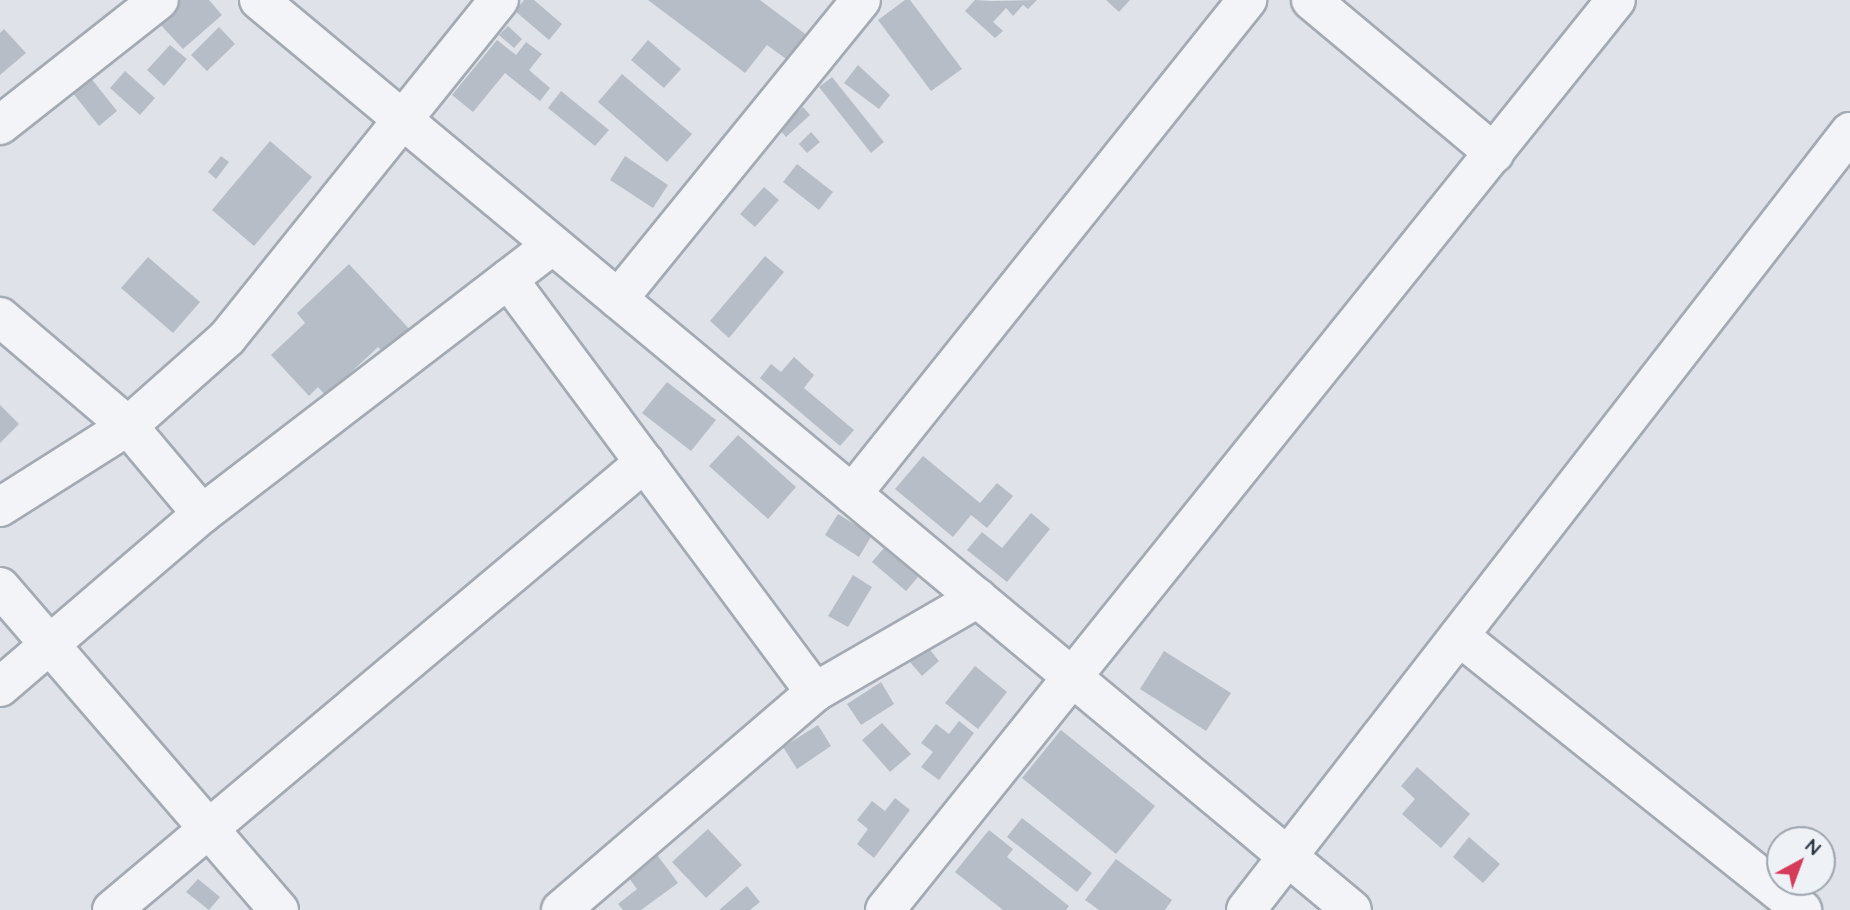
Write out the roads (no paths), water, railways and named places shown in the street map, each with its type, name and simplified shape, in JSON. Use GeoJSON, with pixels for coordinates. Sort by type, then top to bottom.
{"type":"FeatureCollection","features":[{"type":"Feature","properties":{"kind":"street"},"geometry":{"type":"LineString","coordinates":[[0,125],[159,0]]}},
{"type":"Feature","properties":{"kind":"street"},"geometry":{"type":"LineString","coordinates":[[259,0],[1352,910]]}},
{"type":"Feature","properties":{"kind":"street"},"geometry":{"type":"LineString","coordinates":[[0,508],[128,426],[227,338],[405,122],[499,0]]}},
{"type":"Feature","properties":{"kind":"street"},"geometry":{"type":"LineString","coordinates":[[618,299],[861,0]]}},
{"type":"Feature","properties":{"kind":"street"},"geometry":{"type":"LineString","coordinates":[[852,494],[1247,0]]}},
{"type":"Feature","properties":{"kind":"street"},"geometry":{"type":"LineString","coordinates":[[1311,0],[1493,153]]}},
{"type":"Feature","properties":{"kind":"street"},"geometry":{"type":"LineString","coordinates":[[885,910],[1616,0]]}},
{"type":"Feature","properties":{"kind":"street"},"geometry":{"type":"LineString","coordinates":[[1246,910],[1850,132]]}},
{"type":"Feature","properties":{"kind":"street"},"geometry":{"type":"LineString","coordinates":[[0,687],[202,514],[553,245]]}},
{"type":"Feature","properties":{"kind":"street"},"geometry":{"type":"LineString","coordinates":[[508,279],[815,692]]}},
{"type":"Feature","properties":{"kind":"street"},"geometry":{"type":"LineString","coordinates":[[0,317],[128,426],[202,514]]}},
{"type":"Feature","properties":{"kind":"street"},"geometry":{"type":"LineString","coordinates":[[112,910],[645,462]]}},
{"type":"Feature","properties":{"kind":"street"},"geometry":{"type":"LineString","coordinates":[[0,587],[279,910]]}},
{"type":"Feature","properties":{"kind":"street"},"geometry":{"type":"LineString","coordinates":[[561,910],[815,692],[978,598]]}},
{"type":"Feature","properties":{"kind":"street"},"geometry":{"type":"LineString","coordinates":[[1459,636],[1802,910]]}}]}
